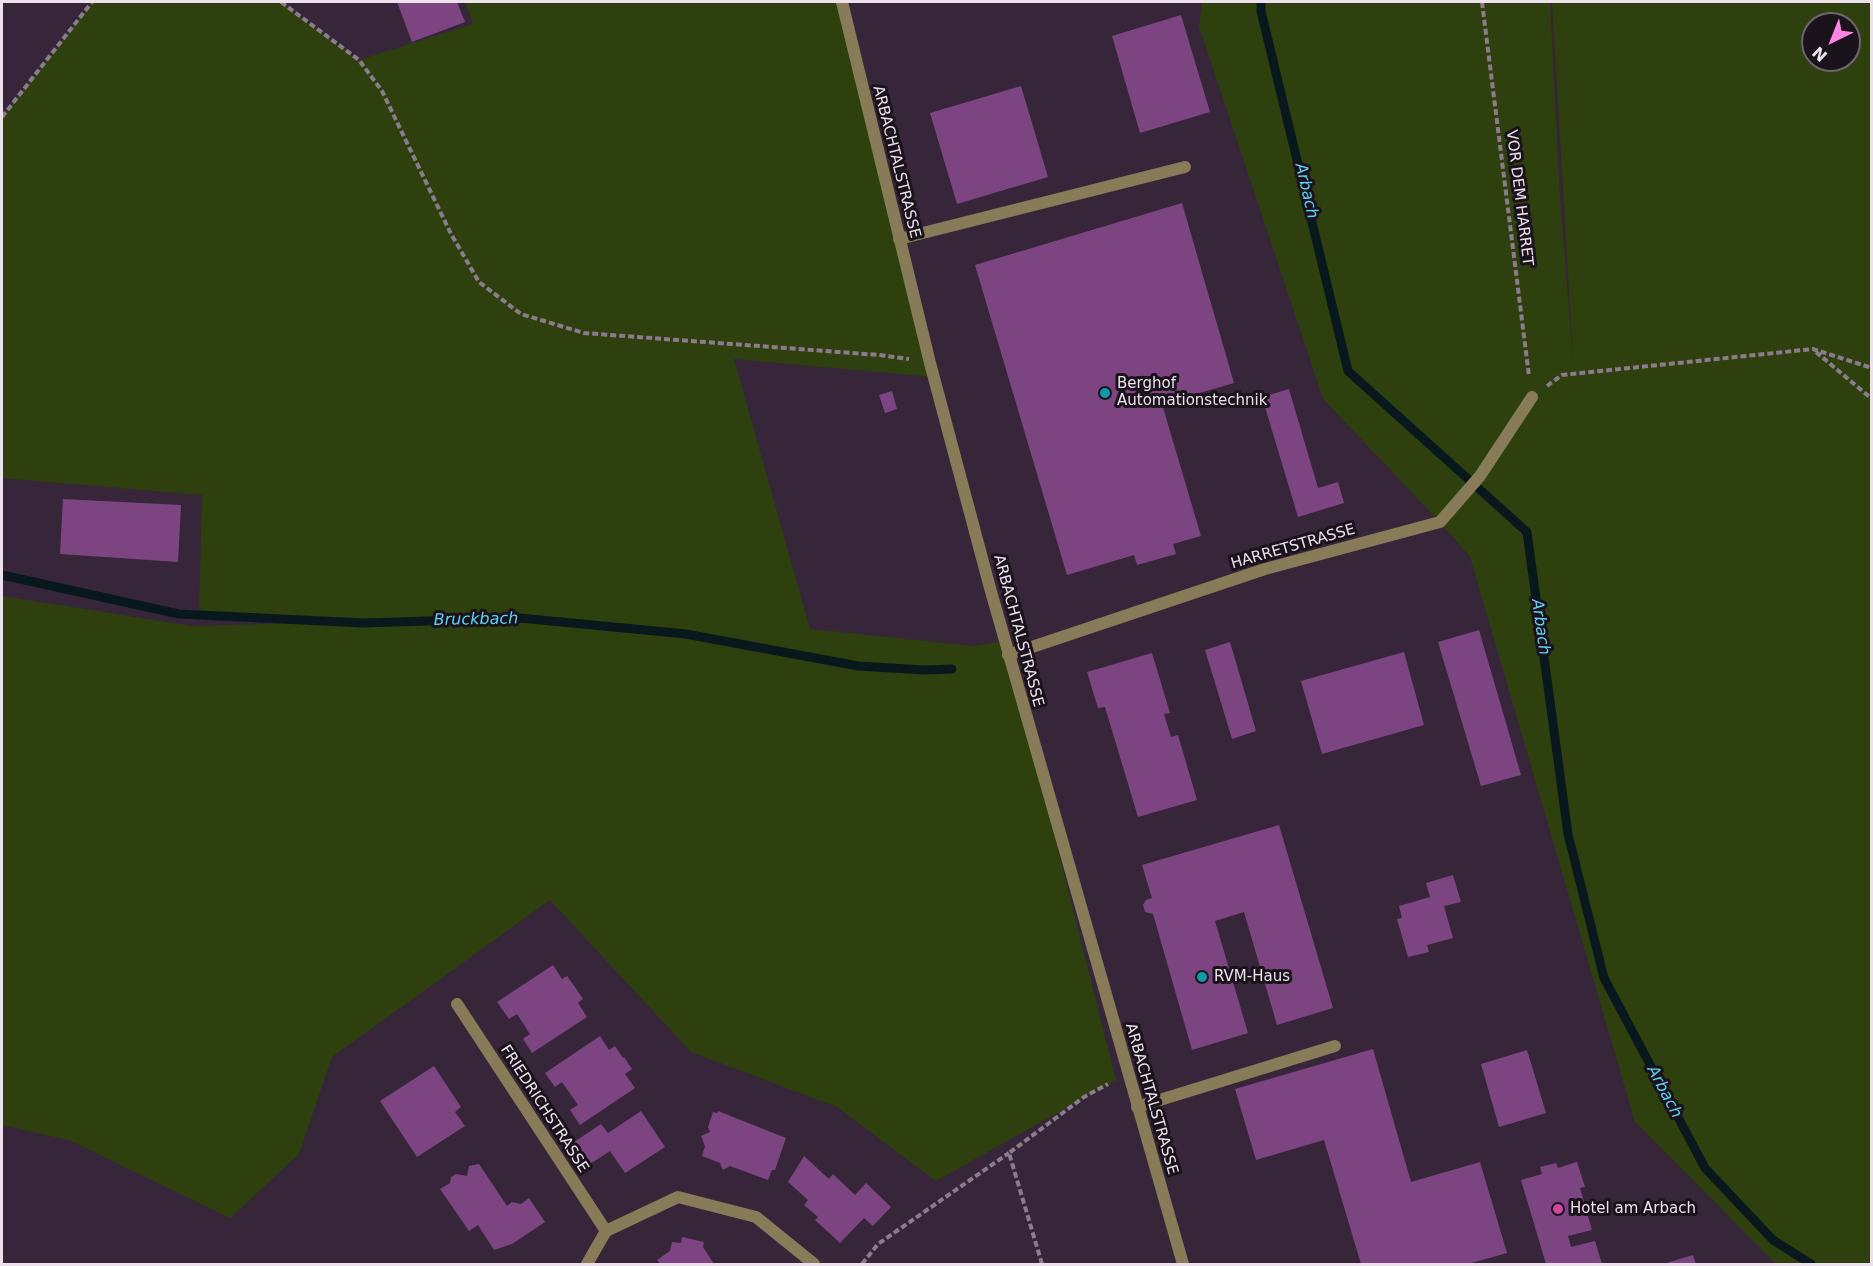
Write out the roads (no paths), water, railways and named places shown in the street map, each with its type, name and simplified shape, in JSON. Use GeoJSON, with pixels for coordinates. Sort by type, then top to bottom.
{"type":"FeatureCollection","features":[{"type":"Feature","properties":{"kind":"street","name":"ARBACHTALSTRASSE"},"geometry":{"type":"LineString","coordinates":[[842,2],[930,363],[1008,655],[1183,1264]]}},
{"type":"Feature","properties":{"kind":"street"},"geometry":{"type":"LineString","coordinates":[[899,239],[1185,167]]}},
{"type":"Feature","properties":{"kind":"street","name":"HARRETSTRASSE"},"geometry":{"type":"LineString","coordinates":[[1008,655],[1265,569],[1440,522],[1480,476],[1532,397]]}},
{"type":"Feature","properties":{"kind":"street","name":"FRIEDRICHSTRASSE"},"geometry":{"type":"LineString","coordinates":[[457,1004],[606,1231]]}},
{"type":"Feature","properties":{"kind":"street"},"geometry":{"type":"LineString","coordinates":[[1137,1107],[1335,1046]]}},
{"type":"Feature","properties":{"kind":"street"},"geometry":{"type":"LineString","coordinates":[[587,1264],[606,1231],[678,1197],[756,1217],[814,1264]]}},
{"type":"Feature","properties":{"kind":"waterway","name":"Arbach"},"geometry":{"type":"LineString","coordinates":[[1261,2],[1261,11],[1348,371],[1527,532],[1568,834],[1604,978],[1705,1168],[1773,1240],[1811,1264]]}},
{"type":"Feature","properties":{"kind":"waterway","name":"Bruckbach"},"geometry":{"type":"LineString","coordinates":[[2,575],[179,614],[364,623],[520,618],[686,634],[858,666],[924,670],[952,669]]}},
{"type":"Feature","properties":{"kind":"place","name":"Berghof Automationstechnik"},"geometry":{"type":"Point","coordinates":[1105,393]}},
{"type":"Feature","properties":{"kind":"place","name":"RVM-Haus"},"geometry":{"type":"Point","coordinates":[1202,977]}},
{"type":"Feature","properties":{"kind":"place","name":"Hotel am Arbach"},"geometry":{"type":"Point","coordinates":[1558,1209]}}]}
